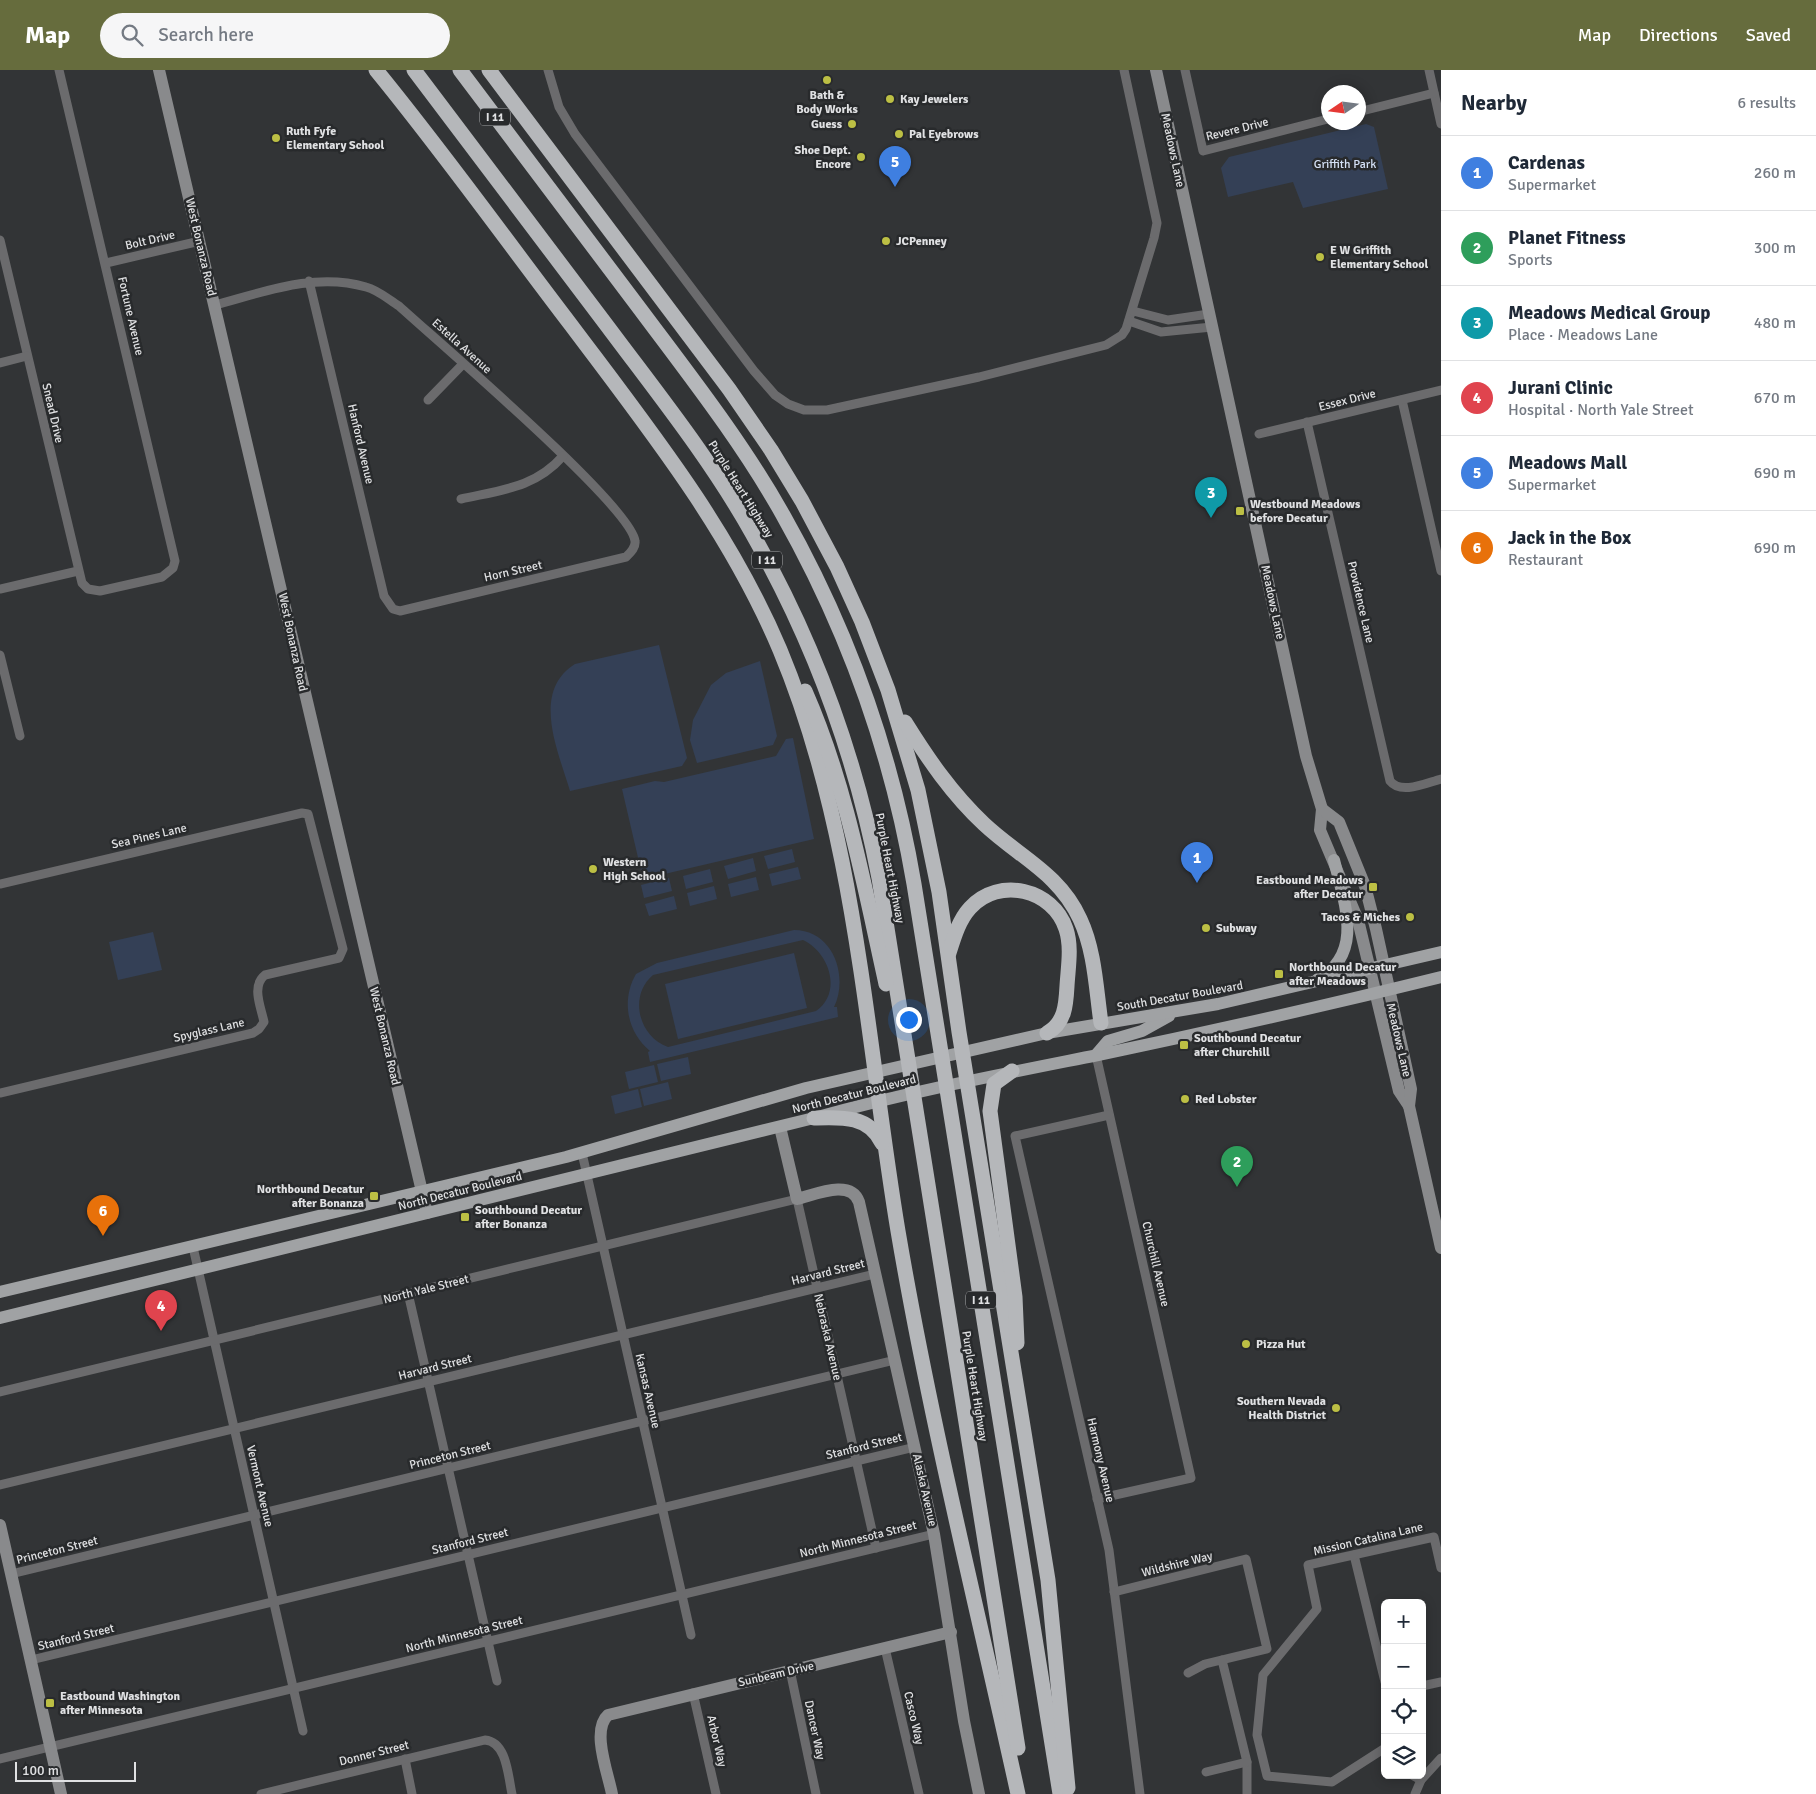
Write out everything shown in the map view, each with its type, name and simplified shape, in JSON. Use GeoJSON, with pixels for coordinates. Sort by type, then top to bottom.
{"type":"FeatureCollection","features":[{"type":"Feature","properties":{"kind":"highway"},"geometry":{"type":"LineString","coordinates":[[376,70],[684,477],[730,550],[768,624],[806,721],[830,806],[848,903],[878,1072],[882,1100],[884,1149],[924,1368],[1018,1794]]}},
{"type":"Feature","properties":{"kind":"highway"},"geometry":{"type":"LineString","coordinates":[[382,70],[408,110]]}},
{"type":"Feature","properties":{"kind":"highway","name":"Purple Heart Highway"},"geometry":{"type":"LineString","coordinates":[[414,70],[701,452],[752,532],[793,612],[835,714],[863,806],[881,893],[1025,1794]]}},
{"type":"Feature","properties":{"kind":"highway","name":"Purple Heart Highway"},"geometry":{"type":"LineString","coordinates":[[460,70],[709,401],[751,462],[812,570],[862,684],[894,790],[912,870],[1060,1794]]}},
{"type":"Feature","properties":{"kind":"highway"},"geometry":{"type":"LineString","coordinates":[[489,70],[729,388],[772,450],[802,501],[840,574],[870,642],[893,704],[913,768],[930,840],[1048,1580],[1069,1794]]}},
{"type":"Feature","properties":{"kind":"highway"},"geometry":{"type":"LineString","coordinates":[[768,624],[786,648],[806,693],[823,734],[843,796],[921,1141]]}},
{"type":"Feature","properties":{"kind":"highway"},"geometry":{"type":"LineString","coordinates":[[893,704],[931,763],[966,806],[994,832],[1048,874],[1067,896],[1080,918],[1088,940],[1101,1023]]}},
{"type":"Feature","properties":{"kind":"highway"},"geometry":{"type":"LineString","coordinates":[[948,955],[964,916],[971,906],[985,896],[997,891],[1015,889],[1032,893],[1047,902],[1061,917],[1066,929],[1069,946],[1064,1012],[1060,1023],[1047,1033]]}},
{"type":"Feature","properties":{"kind":"highway"},"geometry":{"type":"LineString","coordinates":[[1012,1071],[999,1080],[992,1089],[990,1118],[1015,1297],[1020,1402]]}},
{"type":"Feature","properties":{"kind":"highway"},"geometry":{"type":"LineString","coordinates":[[814,1118],[846,1118],[862,1121],[877,1134],[884,1149]]}},
{"type":"Feature","properties":{"kind":"main road"},"geometry":{"type":"LineString","coordinates":[[1305,985],[1333,968],[1341,959],[1346,946],[1347,925],[1334,860]]}},
{"type":"Feature","properties":{"kind":"main road","name":"South Decatur Boulevard"},"geometry":{"type":"LineString","coordinates":[[923,1062],[1047,1033],[1175,1012],[1305,985],[1441,952]]}},
{"type":"Feature","properties":{"kind":"main road"},"geometry":{"type":"LineString","coordinates":[[1012,1071],[1096,1055],[1441,976]]}},
{"type":"Feature","properties":{"kind":"main road"},"geometry":{"type":"LineString","coordinates":[[1096,1055],[1108,1041],[1142,1032],[1175,1012]]}},
{"type":"Feature","properties":{"kind":"main road"},"geometry":{"type":"LineString","coordinates":[[1096,1055],[1101,1039],[1101,1023]]}},
{"type":"Feature","properties":{"kind":"main road","name":"North Decatur Boulevard"},"geometry":{"type":"LineString","coordinates":[[0,1292],[582,1153],[769,1098],[923,1062]]}},
{"type":"Feature","properties":{"kind":"main road","name":"North Decatur Boulevard"},"geometry":{"type":"LineString","coordinates":[[0,1318],[780,1127],[882,1100],[1012,1071]]}},
{"type":"Feature","properties":{"kind":"street","name":"Fortune Avenue"},"geometry":{"type":"LineString","coordinates":[[60,70],[175,561],[173,568],[162,577],[100,591],[88,589]]}},
{"type":"Feature","properties":{"kind":"street","name":"West Bonanza Road"},"geometry":{"type":"LineString","coordinates":[[159,70],[426,1214]]}},
{"type":"Feature","properties":{"kind":"street"},"geometry":{"type":"LineString","coordinates":[[548,70],[557,101],[575,134],[754,371],[775,395],[797,409],[827,410],[1106,345],[1122,335],[1133,311],[1154,238],[1156,218],[1124,70]]}},
{"type":"Feature","properties":{"kind":"street","name":"Meadows Lane"},"geometry":{"type":"LineString","coordinates":[[1156,70],[1306,756],[1322,809],[1320,830],[1353,905],[1370,969],[1382,990]]}},
{"type":"Feature","properties":{"kind":"street","name":"Revere Drive"},"geometry":{"type":"LineString","coordinates":[[1185,70],[1203,151],[1321,121]]}},
{"type":"Feature","properties":{"kind":"street"},"geometry":{"type":"LineString","coordinates":[[1429,70],[1441,124]]}},
{"type":"Feature","properties":{"kind":"street"},"geometry":{"type":"LineString","coordinates":[[1366,110],[1434,93]]}},
{"type":"Feature","properties":{"kind":"street","name":"Meadows Lane"},"geometry":{"type":"LineString","coordinates":[[1191,231],[1208,276],[1228,362],[1227,394]]}},
{"type":"Feature","properties":{"kind":"street","name":"Snead Drive"},"geometry":{"type":"LineString","coordinates":[[0,240],[78,571],[82,583],[88,589]]}},
{"type":"Feature","properties":{"kind":"street","name":"Bolt Drive"},"geometry":{"type":"LineString","coordinates":[[106,263],[200,241]]}},
{"type":"Feature","properties":{"kind":"street","name":"Estella Avenue"},"geometry":{"type":"LineString","coordinates":[[215,305],[309,281],[338,281],[367,287],[380,293],[399,306],[563,456],[608,501],[630,528],[635,541],[635,547]]}},
{"type":"Feature","properties":{"kind":"street","name":"Hanford Avenue"},"geometry":{"type":"LineString","coordinates":[[309,281],[384,596],[393,608]]}},
{"type":"Feature","properties":{"kind":"street"},"geometry":{"type":"LineString","coordinates":[[1133,311],[1168,320],[1209,314]]}},
{"type":"Feature","properties":{"kind":"street"},"geometry":{"type":"LineString","coordinates":[[1129,321],[1161,332],[1212,326]]}},
{"type":"Feature","properties":{"kind":"street"},"geometry":{"type":"LineString","coordinates":[[0,362],[27,356]]}},
{"type":"Feature","properties":{"kind":"street"},"geometry":{"type":"LineString","coordinates":[[428,400],[462,364]]}},
{"type":"Feature","properties":{"kind":"street","name":"Essex Drive"},"geometry":{"type":"LineString","coordinates":[[1259,434],[1441,390]]}},
{"type":"Feature","properties":{"kind":"street"},"geometry":{"type":"LineString","coordinates":[[1402,400],[1441,571]]}},
{"type":"Feature","properties":{"kind":"street","name":"Providence Lane"},"geometry":{"type":"LineString","coordinates":[[1307,422],[1390,781],[1394,787],[1401,788],[1441,779]]}},
{"type":"Feature","properties":{"kind":"street"},"geometry":{"type":"LineString","coordinates":[[461,499],[524,485],[538,478],[563,456]]}},
{"type":"Feature","properties":{"kind":"street","name":"Horn Street"},"geometry":{"type":"LineString","coordinates":[[393,608],[400,611],[626,557],[635,547]]}},
{"type":"Feature","properties":{"kind":"street"},"geometry":{"type":"LineString","coordinates":[[0,589],[78,571]]}},
{"type":"Feature","properties":{"kind":"street"},"geometry":{"type":"LineString","coordinates":[[0,655],[20,736]]}},
{"type":"Feature","properties":{"kind":"street","name":"Meadows Lane"},"geometry":{"type":"LineString","coordinates":[[1322,809],[1339,822],[1353,854],[1373,916],[1384,966],[1382,990],[1399,1091],[1409,1106],[1441,1248]]}},
{"type":"Feature","properties":{"kind":"street","name":"Sea Pines Lane"},"geometry":{"type":"LineString","coordinates":[[0,884],[304,814]]}},
{"type":"Feature","properties":{"kind":"street","name":"Spyglass Lane"},"geometry":{"type":"LineString","coordinates":[[0,1093],[253,1033],[260,1030],[264,1022],[257,987],[259,980],[265,975],[339,958],[343,950],[310,818],[304,814]]}},
{"type":"Feature","properties":{"kind":"street","name":"Churchill Avenue"},"geometry":{"type":"LineString","coordinates":[[1096,1055],[1191,1478],[1097,1499]]}},
{"type":"Feature","properties":{"kind":"street","name":"Harmony Avenue"},"geometry":{"type":"LineString","coordinates":[[1109,1115],[1015,1136],[1109,1550],[1140,1794]]}},
{"type":"Feature","properties":{"kind":"street","name":"Nebraska Avenue"},"geometry":{"type":"LineString","coordinates":[[780,1127],[876,1548]]}},
{"type":"Feature","properties":{"kind":"street","name":"Kansas Avenue"},"geometry":{"type":"LineString","coordinates":[[582,1153],[691,1635]]}},
{"type":"Feature","properties":{"kind":"street","name":"North Yale Street"},"geometry":{"type":"LineString","coordinates":[[0,1392],[797,1199],[843,1189],[852,1191]]}},
{"type":"Feature","properties":{"kind":"street","name":"Alaska Avenue"},"geometry":{"type":"LineString","coordinates":[[852,1191],[859,1202],[934,1534],[952,1632],[964,1721],[978,1794]]}},
{"type":"Feature","properties":{"kind":"street","name":"Vermont Avenue"},"geometry":{"type":"LineString","coordinates":[[193,1247],[303,1731]]}},
{"type":"Feature","properties":{"kind":"street","name":"Harvard Street"},"geometry":{"type":"LineString","coordinates":[[0,1485],[875,1274]]}},
{"type":"Feature","properties":{"kind":"street"},"geometry":{"type":"LineString","coordinates":[[408,1293],[496,1681]]}},
{"type":"Feature","properties":{"kind":"street","name":"Princeton Street"},"geometry":{"type":"LineString","coordinates":[[11,1574],[895,1360]]}},
{"type":"Feature","properties":{"kind":"street","name":"Stanford Street"},"geometry":{"type":"LineString","coordinates":[[31,1660],[915,1447]]}},
{"type":"Feature","properties":{"kind":"street"},"geometry":{"type":"LineString","coordinates":[[0,1525],[61,1794]]}},
{"type":"Feature","properties":{"kind":"street","name":"North Minnesota Street"},"geometry":{"type":"LineString","coordinates":[[0,1759],[934,1534]]}},
{"type":"Feature","properties":{"kind":"street","name":"Mission Catalina Lane"},"geometry":{"type":"LineString","coordinates":[[1381,1751],[1332,1782],[1267,1776],[1257,1734],[1263,1676],[1317,1609],[1308,1565],[1434,1537],[1441,1568]]}},
{"type":"Feature","properties":{"kind":"street"},"geometry":{"type":"LineString","coordinates":[[1354,1555],[1381,1666]]}},
{"type":"Feature","properties":{"kind":"street","name":"Wildshire Way"},"geometry":{"type":"LineString","coordinates":[[1114,1592],[1246,1559],[1267,1649],[1222,1660]]}},
{"type":"Feature","properties":{"kind":"street","name":"Sunbeam Drive"},"geometry":{"type":"LineString","coordinates":[[612,1794],[600,1741],[600,1727],[602,1720],[615,1712],[952,1632]]}},
{"type":"Feature","properties":{"kind":"street","name":"Casco Way"},"geometry":{"type":"LineString","coordinates":[[885,1648],[919,1794]]}},
{"type":"Feature","properties":{"kind":"street"},"geometry":{"type":"LineString","coordinates":[[1188,1673],[1205,1664],[1222,1660],[1246,1762],[1248,1794]]}},
{"type":"Feature","properties":{"kind":"street","name":"Dancer Way"},"geometry":{"type":"LineString","coordinates":[[790,1670],[816,1794]]}},
{"type":"Feature","properties":{"kind":"street"},"geometry":{"type":"LineString","coordinates":[[1426,1685],[1441,1682]]}},
{"type":"Feature","properties":{"kind":"street","name":"Arbor Way"},"geometry":{"type":"LineString","coordinates":[[693,1693],[716,1794]]}},
{"type":"Feature","properties":{"kind":"street","name":"Donner Street"},"geometry":{"type":"LineString","coordinates":[[261,1794],[485,1740],[492,1740],[500,1747],[512,1794]]}},
{"type":"Feature","properties":{"kind":"street"},"geometry":{"type":"LineString","coordinates":[[1415,1794],[1421,1780],[1441,1758]]}},
{"type":"Feature","properties":{"kind":"street"},"geometry":{"type":"LineString","coordinates":[[405,1759],[412,1794]]}},
{"type":"Feature","properties":{"kind":"street"},"geometry":{"type":"LineString","coordinates":[[1206,1772],[1246,1762]]}},
{"type":"Feature","properties":{"kind":"green space","name":"Griffith Park"},"geometry":{"type":"Polygon","coordinates":[[[1366,124],[1374,127],[1388,189],[1303,208],[1293,182],[1228,197],[1221,168],[1229,157],[1341,130],[1366,130],[1366,124]]]}},
{"type":"Feature","properties":{"kind":"green space"},"geometry":{"type":"Polygon","coordinates":[[[659,645],[687,758],[682,766],[570,791],[555,742],[552,724],[551,706],[554,690],[561,676],[575,664],[659,645]]]}},
{"type":"Feature","properties":{"kind":"green space"},"geometry":{"type":"Polygon","coordinates":[[[760,661],[777,736],[773,745],[697,763],[690,740],[693,720],[711,685],[726,673],[760,661]]]}},
{"type":"Feature","properties":{"kind":"green space"},"geometry":{"type":"Polygon","coordinates":[[[793,738],[814,839],[643,879],[622,789],[655,781],[664,782],[776,756],[786,739],[793,738]]]}},
{"type":"Feature","properties":{"kind":"green space"},"geometry":{"type":"Polygon","coordinates":[[[792,849],[795,862],[768,869],[764,856],[792,849]]]}},
{"type":"Feature","properties":{"kind":"green space"},"geometry":{"type":"Polygon","coordinates":[[[753,858],[756,871],[728,879],[724,866],[753,858]]]}},
{"type":"Feature","properties":{"kind":"green space"},"geometry":{"type":"Polygon","coordinates":[[[798,867],[801,879],[772,886],[769,874],[798,867]]]}},
{"type":"Feature","properties":{"kind":"green space"},"geometry":{"type":"Polygon","coordinates":[[[710,869],[713,882],[686,889],[683,876],[710,869]]]}},
{"type":"Feature","properties":{"kind":"green space"},"geometry":{"type":"Polygon","coordinates":[[[756,877],[759,890],[731,897],[728,884],[756,877]]]}},
{"type":"Feature","properties":{"kind":"green space"},"geometry":{"type":"Polygon","coordinates":[[[669,878],[672,891],[644,898],[641,885],[669,878]]]}},
{"type":"Feature","properties":{"kind":"green space"},"geometry":{"type":"Polygon","coordinates":[[[714,886],[717,899],[690,906],[687,893],[714,886]]]}},
{"type":"Feature","properties":{"kind":"green space"},"geometry":{"type":"Polygon","coordinates":[[[674,896],[677,909],[649,916],[645,904],[674,896]]]}},
{"type":"Feature","properties":{"kind":"green space"},"geometry":{"type":"Polygon","coordinates":[[[794,930],[808,932],[828,946],[834,957],[840,982],[834,1007],[837,1007],[838,1017],[650,1062],[648,1052],[650,1051],[636,1035],[629,1015],[628,1005],[631,984],[636,974],[657,963],[794,930]],[[803,940],[653,975],[645,984],[639,1004],[640,1015],[644,1025],[658,1042],[668,1047],[816,1011],[829,994],[831,983],[826,963],[820,953],[803,940]]]}},
{"type":"Feature","properties":{"kind":"green space"},"geometry":{"type":"Polygon","coordinates":[[[153,932],[162,970],[118,980],[109,942],[153,932]]]}},
{"type":"Feature","properties":{"kind":"green space"},"geometry":{"type":"Polygon","coordinates":[[[794,953],[807,1008],[678,1039],[665,984],[794,953]]]}},
{"type":"Feature","properties":{"kind":"green space"},"geometry":{"type":"Polygon","coordinates":[[[688,1057],[691,1074],[661,1081],[657,1064],[688,1057]]]}},
{"type":"Feature","properties":{"kind":"green space"},"geometry":{"type":"Polygon","coordinates":[[[654,1065],[658,1082],[629,1089],[625,1072],[654,1065]]]}},
{"type":"Feature","properties":{"kind":"green space"},"geometry":{"type":"Polygon","coordinates":[[[668,1082],[672,1099],[644,1106],[640,1089],[668,1082]]]}},
{"type":"Feature","properties":{"kind":"green space"},"geometry":{"type":"Polygon","coordinates":[[[638,1089],[642,1107],[615,1114],[611,1096],[638,1089]]]}},
{"type":"Feature","properties":{"kind":"place","name":"Bath & Body Works"},"geometry":{"type":"Point","coordinates":[827,80]}},
{"type":"Feature","properties":{"kind":"place","name":"Kay Jewelers"},"geometry":{"type":"Point","coordinates":[890,99]}},
{"type":"Feature","properties":{"kind":"place","name":"Guess"},"geometry":{"type":"Point","coordinates":[852,124]}},
{"type":"Feature","properties":{"kind":"place","name":"Pal Eyebrows"},"geometry":{"type":"Point","coordinates":[899,134]}},
{"type":"Feature","properties":{"kind":"place","name":"Ruth Fyfe Elementary School"},"geometry":{"type":"Point","coordinates":[276,138]}},
{"type":"Feature","properties":{"kind":"place","name":"Shoe Dept. Encore"},"geometry":{"type":"Point","coordinates":[861,157]}},
{"type":"Feature","properties":{"kind":"place","name":"Meadows Mall"},"geometry":{"type":"Point","coordinates":[895,187]}},
{"type":"Feature","properties":{"kind":"place","name":"JCPenney"},"geometry":{"type":"Point","coordinates":[886,241]}},
{"type":"Feature","properties":{"kind":"place","name":"E W Griffith Elementary School"},"geometry":{"type":"Point","coordinates":[1320,257]}},
{"type":"Feature","properties":{"kind":"place","name":"Westbound Meadows before Decatur"},"geometry":{"type":"Point","coordinates":[1240,511]}},
{"type":"Feature","properties":{"kind":"place","name":"Meadows Medical Group"},"geometry":{"type":"Point","coordinates":[1211,518]}},
{"type":"Feature","properties":{"kind":"place","name":"Western High School"},"geometry":{"type":"Point","coordinates":[593,869]}},
{"type":"Feature","properties":{"kind":"place","name":"Cardenas"},"geometry":{"type":"Point","coordinates":[1197,883]}},
{"type":"Feature","properties":{"kind":"place","name":"Eastbound Meadows after Decatur"},"geometry":{"type":"Point","coordinates":[1373,887]}},
{"type":"Feature","properties":{"kind":"place","name":"Tacos & Miches"},"geometry":{"type":"Point","coordinates":[1410,917]}},
{"type":"Feature","properties":{"kind":"place","name":"Subway"},"geometry":{"type":"Point","coordinates":[1206,928]}},
{"type":"Feature","properties":{"kind":"place","name":"Northbound Decatur after Meadows"},"geometry":{"type":"Point","coordinates":[1279,974]}},
{"type":"Feature","properties":{"kind":"place","name":"Southbound Decatur after Churchill"},"geometry":{"type":"Point","coordinates":[1184,1045]}},
{"type":"Feature","properties":{"kind":"place","name":"Red Lobster"},"geometry":{"type":"Point","coordinates":[1185,1099]}},
{"type":"Feature","properties":{"kind":"place","name":"Planet Fitness"},"geometry":{"type":"Point","coordinates":[1237,1187]}},
{"type":"Feature","properties":{"kind":"place","name":"Northbound Decatur after Bonanza"},"geometry":{"type":"Point","coordinates":[374,1196]}},
{"type":"Feature","properties":{"kind":"place","name":"Southbound Decatur after Bonanza"},"geometry":{"type":"Point","coordinates":[465,1217]}},
{"type":"Feature","properties":{"kind":"place","name":"Jack in the Box"},"geometry":{"type":"Point","coordinates":[103,1236]}},
{"type":"Feature","properties":{"kind":"place","name":"Jurani Clinic"},"geometry":{"type":"Point","coordinates":[161,1331]}},
{"type":"Feature","properties":{"kind":"place","name":"Pizza Hut"},"geometry":{"type":"Point","coordinates":[1246,1344]}},
{"type":"Feature","properties":{"kind":"place","name":"Southern Nevada Health District"},"geometry":{"type":"Point","coordinates":[1336,1408]}},
{"type":"Feature","properties":{"kind":"place","name":"Eastbound Washington after Minnesota"},"geometry":{"type":"Point","coordinates":[50,1703]}}]}
